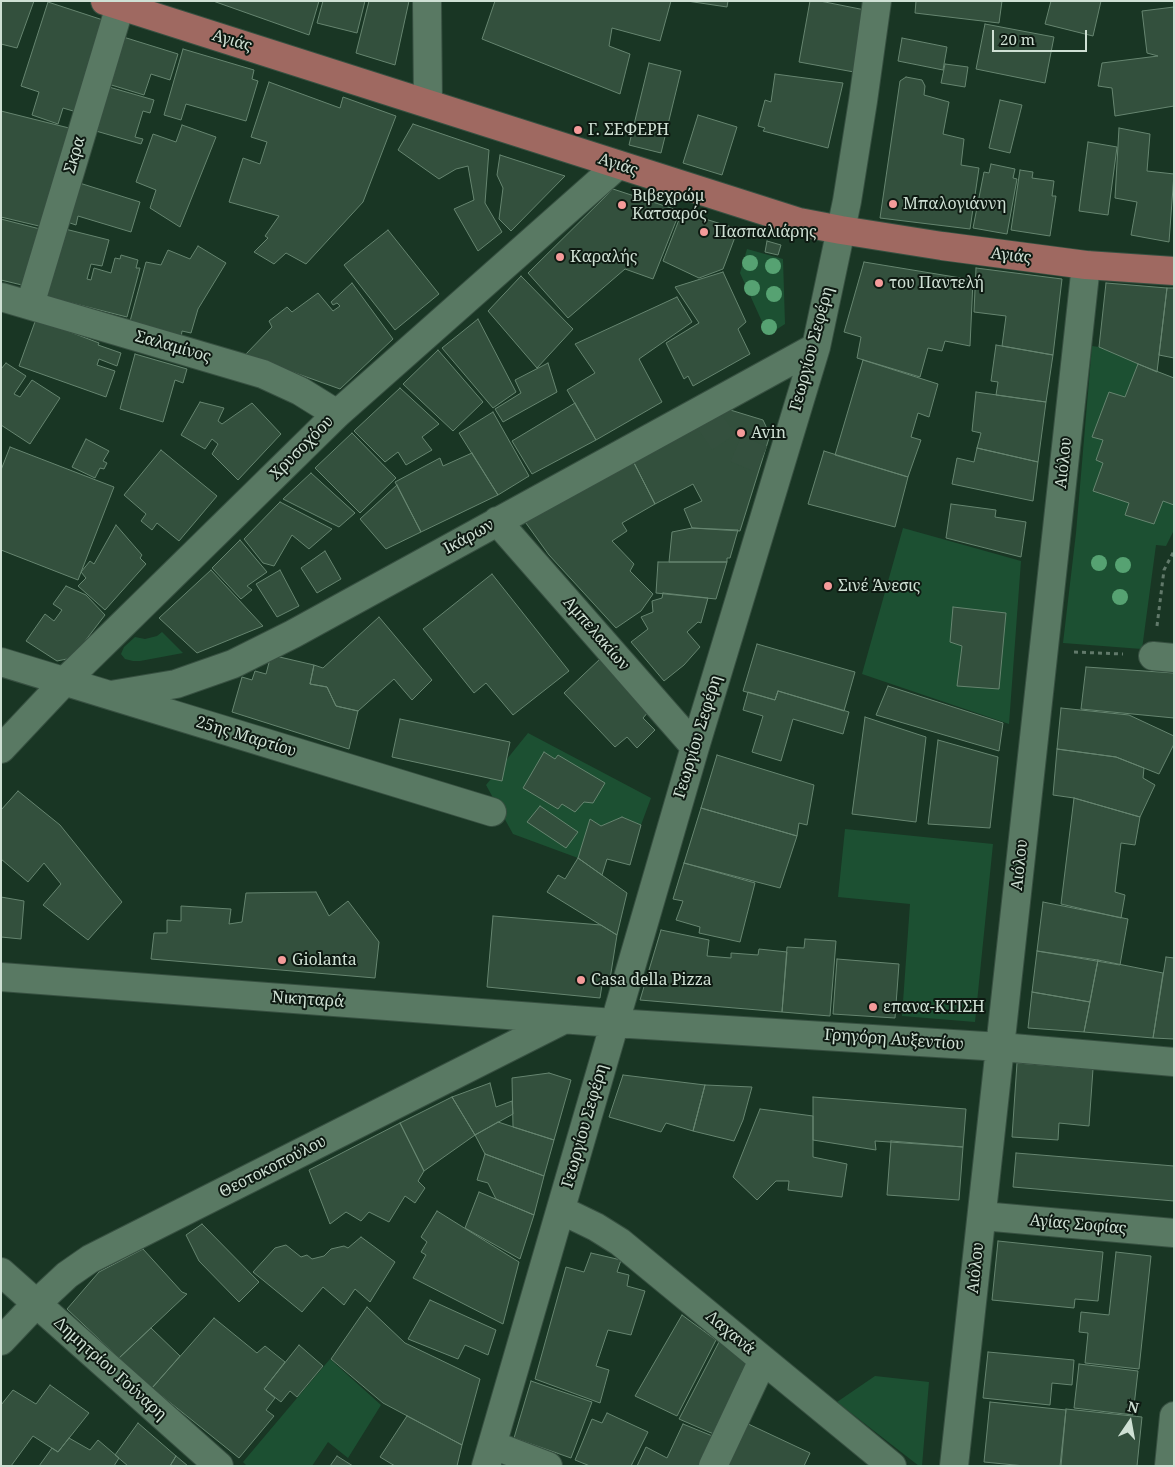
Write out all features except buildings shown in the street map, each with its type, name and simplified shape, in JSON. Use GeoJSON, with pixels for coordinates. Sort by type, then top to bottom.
{"type":"FeatureCollection","features":[{"type":"Feature","properties":{"kind":"main road","name":"Αγιάς"},"geometry":{"type":"LineString","coordinates":[[113,4],[799,222],[942,246],[1086,265],[1174,271]]}},
{"type":"Feature","properties":{"kind":"street"},"geometry":{"type":"LineString","coordinates":[[427,1],[428,103]]}},
{"type":"Feature","properties":{"kind":"street","name":"Γεωργίου Σεφέρη"},"geometry":{"type":"LineString","coordinates":[[489,1455],[695,747],[771,462],[816,347],[855,153],[877,1]]}},
{"type":"Feature","properties":{"kind":"street","name":"Σκρα"},"geometry":{"type":"LineString","coordinates":[[30,305],[113,4]]}},
{"type":"Feature","properties":{"kind":"street","name":"Χρυσοχόου"},"geometry":{"type":"LineString","coordinates":[[1,749],[65,681],[337,414],[618,165]]}},
{"type":"Feature","properties":{"kind":"street","name":"Αιόλου"},"geometry":{"type":"LineString","coordinates":[[954,1466],[1086,265]]}},
{"type":"Feature","properties":{"kind":"street","name":"Σαλαμίνος"},"geometry":{"type":"LineString","coordinates":[[1,297],[263,374],[300,391],[337,414]]}},
{"type":"Feature","properties":{"kind":"street","name":"Ικάρων"},"geometry":{"type":"LineString","coordinates":[[111,695],[176,684],[233,664],[293,634],[498,521],[706,414],[816,347]]}},
{"type":"Feature","properties":{"kind":"street","name":"Αμπελακίων"},"geometry":{"type":"LineString","coordinates":[[498,521],[695,747]]}},
{"type":"Feature","properties":{"kind":"street","name":"25ης Μαρτίου"},"geometry":{"type":"LineString","coordinates":[[1,662],[492,812]]}},
{"type":"Feature","properties":{"kind":"street","name":"Νικηταρά"},"geometry":{"type":"LineString","coordinates":[[1,977],[614,1023]]}},
{"type":"Feature","properties":{"kind":"street","name":"Θεοτοκοπούλου"},"geometry":{"type":"LineString","coordinates":[[1,1341],[67,1275],[90,1259],[563,1019]]}},
{"type":"Feature","properties":{"kind":"street","name":"Γρηγόρη Αυξεντίου"},"geometry":{"type":"LineString","coordinates":[[614,1023],[1001,1047],[1174,1062]]}},
{"type":"Feature","properties":{"kind":"street","name":"Λαχανά"},"geometry":{"type":"LineString","coordinates":[[561,1210],[596,1227],[620,1242],[892,1466]]}},
{"type":"Feature","properties":{"kind":"street","name":"Αγίας Σοφίας"},"geometry":{"type":"LineString","coordinates":[[982,1216],[1174,1233]]}},
{"type":"Feature","properties":{"kind":"street","name":"Δημητρίου Γούναρη"},"geometry":{"type":"LineString","coordinates":[[1,1272],[220,1466]]}},
{"type":"Feature","properties":{"kind":"street"},"geometry":{"type":"LineString","coordinates":[[713,1466],[763,1360]]}},
{"type":"Feature","properties":{"kind":"street"},"geometry":{"type":"LineString","coordinates":[[1169,1466],[1174,1416]]}},
{"type":"Feature","properties":{"kind":"street"},"geometry":{"type":"LineString","coordinates":[[489,1455],[548,1466]]}},
{"type":"Feature","properties":{"kind":"path"},"geometry":{"type":"LineString","coordinates":[[1044,650],[1164,657],[1164,570],[1174,551]]}},
{"type":"Feature","properties":{"kind":"green space"},"geometry":{"type":"Polygon","coordinates":[[[747,249],[783,259],[785,324],[768,335],[740,273],[747,249]]]}},
{"type":"Feature","properties":{"kind":"green space"},"geometry":{"type":"Polygon","coordinates":[[[1092,346],[1099,347],[1174,378],[1174,530],[1166,546],[1156,545],[1142,649],[1063,643],[1076,533],[1092,346]]]}},
{"type":"Feature","properties":{"kind":"green space"},"geometry":{"type":"Polygon","coordinates":[[[903,528],[1021,561],[1009,724],[862,674],[903,528]]]}},
{"type":"Feature","properties":{"kind":"green space"},"geometry":{"type":"Polygon","coordinates":[[[162,632],[183,653],[140,661],[125,659],[121,654],[124,647],[135,637],[145,639],[157,636],[162,632]]]}},
{"type":"Feature","properties":{"kind":"green space"},"geometry":{"type":"Polygon","coordinates":[[[528,733],[651,798],[641,825],[622,817],[601,826],[590,820],[578,858],[513,834],[486,785],[528,733]]]}},
{"type":"Feature","properties":{"kind":"green space"},"geometry":{"type":"Polygon","coordinates":[[[845,829],[993,844],[975,1022],[902,1016],[910,904],[838,897],[845,829]]]}},
{"type":"Feature","properties":{"kind":"green space"},"geometry":{"type":"Polygon","coordinates":[[[330,1359],[381,1405],[348,1458],[328,1442],[312,1466],[247,1466],[243,1462],[330,1359]]]}},
{"type":"Feature","properties":{"kind":"green space"},"geometry":{"type":"Polygon","coordinates":[[[875,1376],[929,1382],[922,1466],[919,1466],[837,1402],[875,1376]]]}},
{"type":"Feature","properties":{"kind":"tunnel"},"geometry":{"type":"LineString","coordinates":[[708,419],[725,444],[763,460]]}},
{"type":"Feature","properties":{"kind":"place","name":"Γ. ΣΕΦΕΡΗ"},"geometry":{"type":"Point","coordinates":[578,130]}},
{"type":"Feature","properties":{"kind":"place","name":"Μπαλογιάννη"},"geometry":{"type":"Point","coordinates":[893,204]}},
{"type":"Feature","properties":{"kind":"place","name":"Βιβεχρώμ Κατσαρός"},"geometry":{"type":"Point","coordinates":[622,205]}},
{"type":"Feature","properties":{"kind":"place","name":"Πασπαλιάρης"},"geometry":{"type":"Point","coordinates":[704,232]}},
{"type":"Feature","properties":{"kind":"place","name":"Καραλής"},"geometry":{"type":"Point","coordinates":[560,257]}},
{"type":"Feature","properties":{"kind":"place","name":"του Παντελή"},"geometry":{"type":"Point","coordinates":[879,283]}},
{"type":"Feature","properties":{"kind":"place","name":"Avin"},"geometry":{"type":"Point","coordinates":[741,433]}},
{"type":"Feature","properties":{"kind":"place","name":"Σινέ Άνεσις"},"geometry":{"type":"Point","coordinates":[828,586]}},
{"type":"Feature","properties":{"kind":"place","name":"Giolanta"},"geometry":{"type":"Point","coordinates":[282,960]}},
{"type":"Feature","properties":{"kind":"place","name":"Casa della Pizza"},"geometry":{"type":"Point","coordinates":[581,980]}},
{"type":"Feature","properties":{"kind":"place","name":"επανα-ΚΤΙΣΗ"},"geometry":{"type":"Point","coordinates":[873,1007]}}]}
